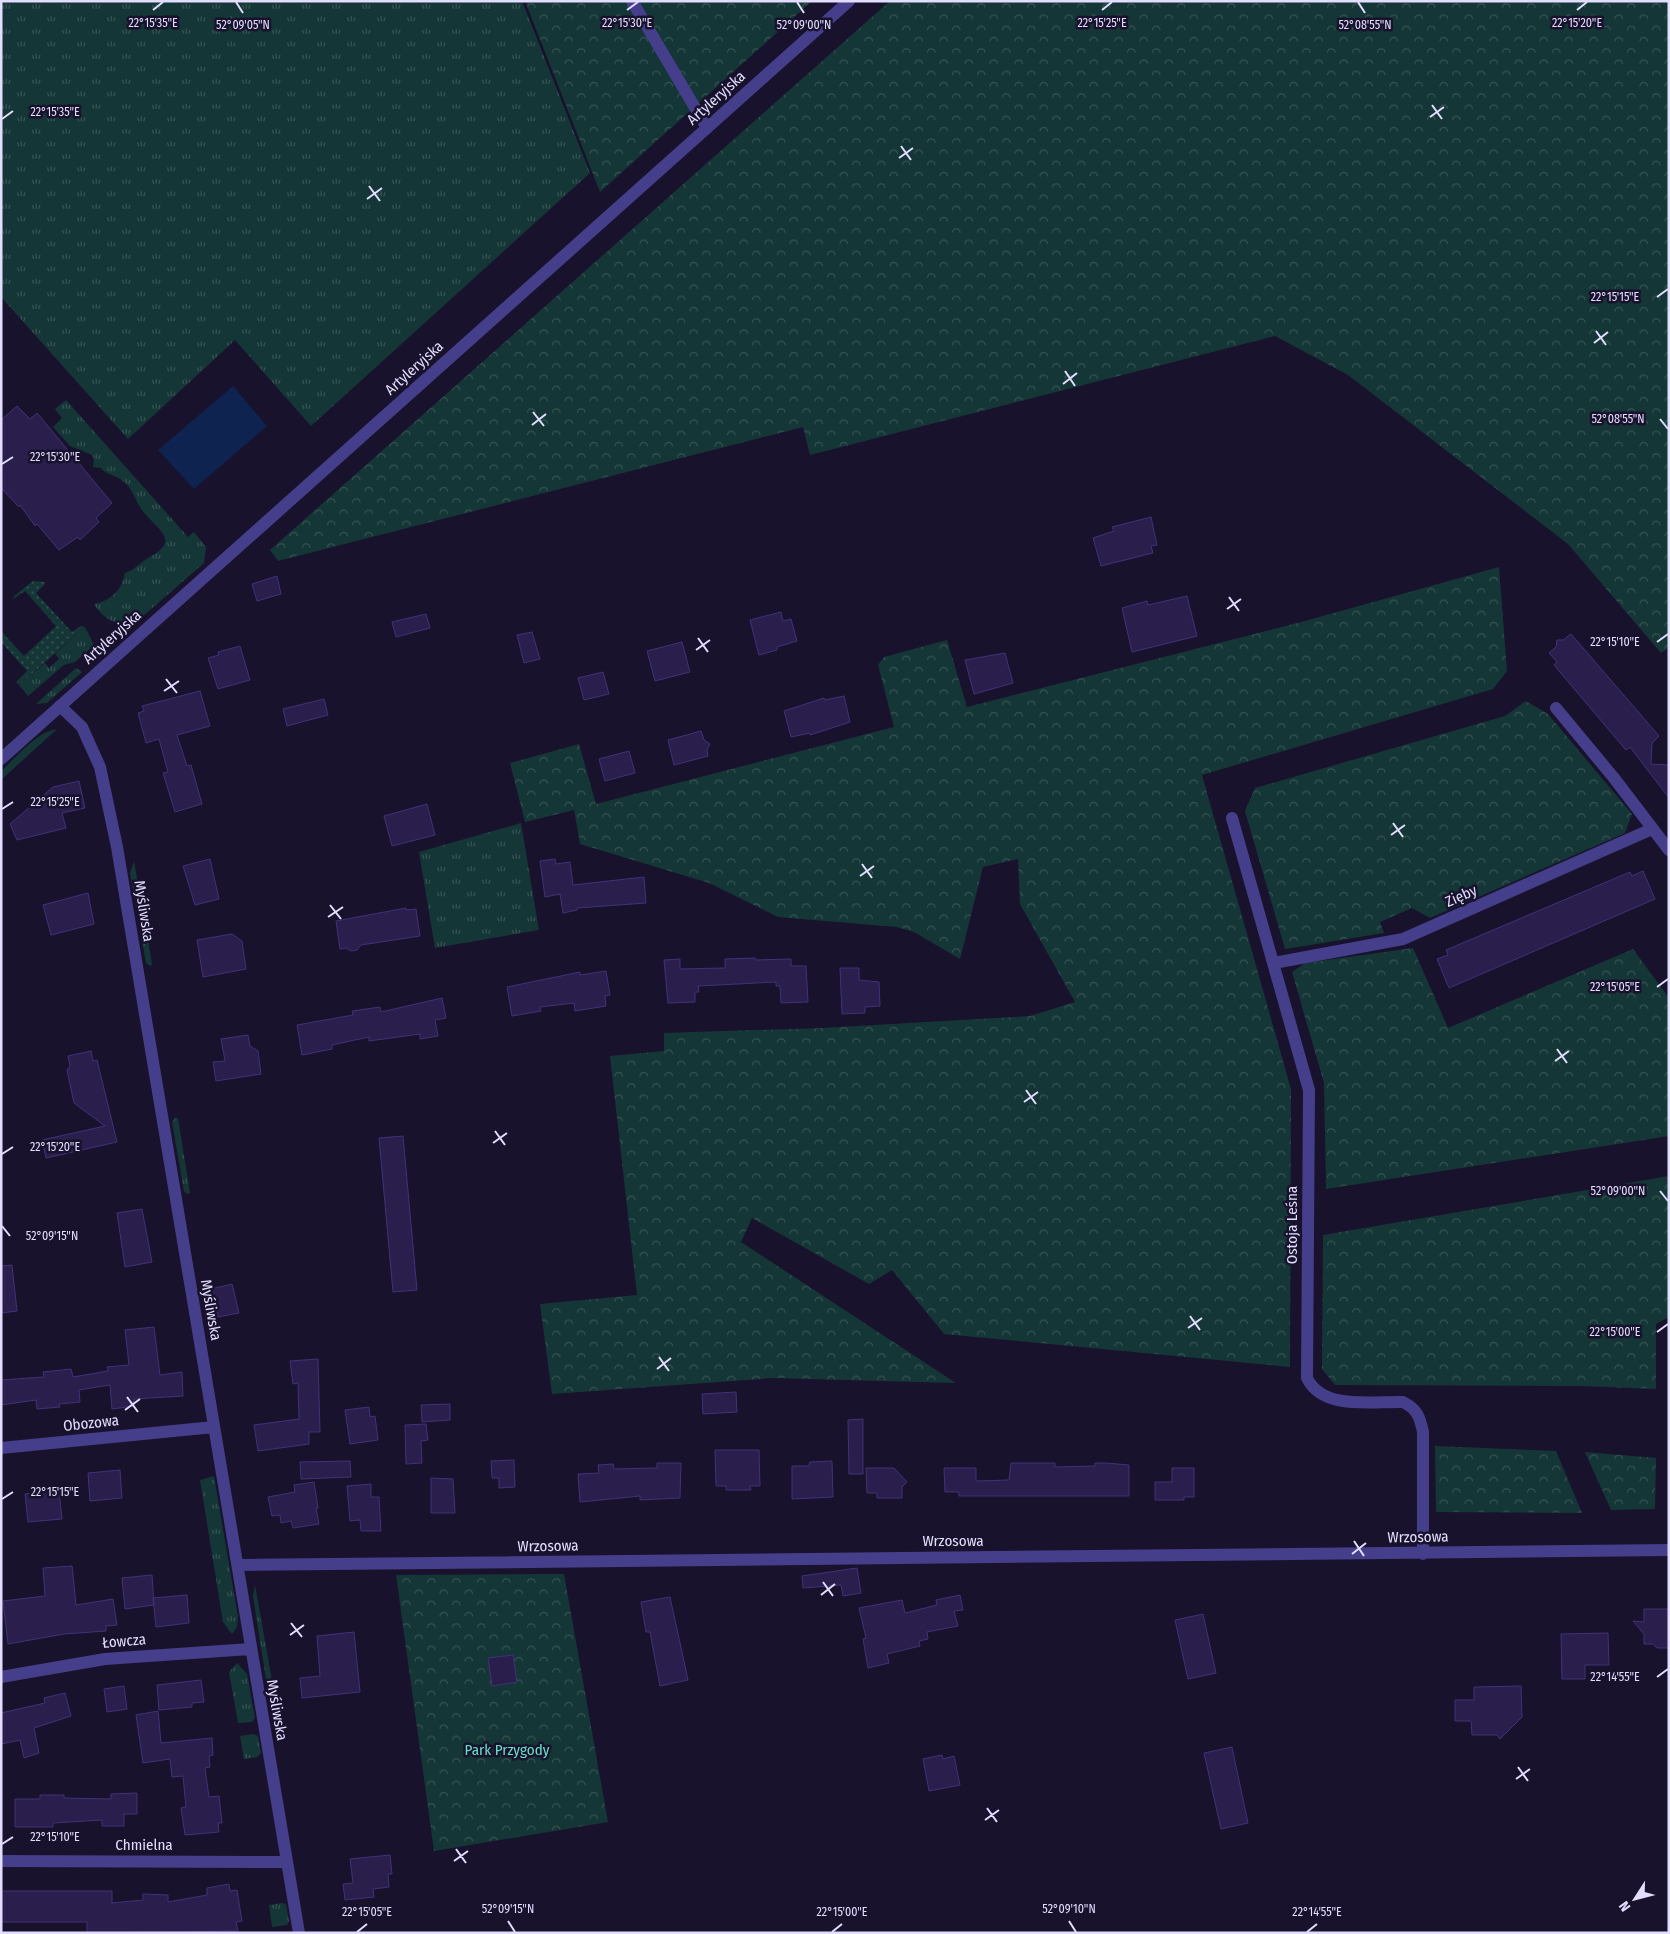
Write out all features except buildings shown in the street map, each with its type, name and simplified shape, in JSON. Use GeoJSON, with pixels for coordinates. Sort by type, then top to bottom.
{"type":"FeatureCollection","features":[{"type":"Feature","properties":{"kind":"street"},"geometry":{"type":"LineString","coordinates":[[632,1],[707,128]]}},
{"type":"Feature","properties":{"kind":"street","name":"Artyleryjska"},"geometry":{"type":"LineString","coordinates":[[1,759],[849,1]]}},
{"type":"Feature","properties":{"kind":"street","name":"Myśliwska"},"geometry":{"type":"LineString","coordinates":[[60,706],[82,727],[100,767],[118,847],[238,1565],[250,1649],[299,1933]]}},
{"type":"Feature","properties":{"kind":"street"},"geometry":{"type":"LineString","coordinates":[[1556,708],[1614,778],[1669,850]]}},
{"type":"Feature","properties":{"kind":"street","name":"Ostoja Leśna"},"geometry":{"type":"LineString","coordinates":[[1232,818],[1309,1090],[1307,1378],[1317,1393],[1327,1398],[1340,1401],[1403,1402],[1412,1407],[1420,1417],[1423,1432],[1423,1554]]}},
{"type":"Feature","properties":{"kind":"street","name":"Zięby"},"geometry":{"type":"LineString","coordinates":[[1274,962],[1403,939],[1652,829]]}},
{"type":"Feature","properties":{"kind":"street","name":"Obozowa"},"geometry":{"type":"LineString","coordinates":[[1,1448],[214,1427]]}},
{"type":"Feature","properties":{"kind":"street","name":"Wrzosowa"},"geometry":{"type":"LineString","coordinates":[[238,1565],[854,1557],[1423,1554],[1669,1550]]}},
{"type":"Feature","properties":{"kind":"street","name":"Łowcza"},"geometry":{"type":"LineString","coordinates":[[1,1677],[104,1658],[250,1649]]}},
{"type":"Feature","properties":{"kind":"street","name":"Chmielna"},"geometry":{"type":"LineString","coordinates":[[1,1860],[286,1862]]}},
{"type":"Feature","properties":{"kind":"green space"},"geometry":{"type":"Polygon","coordinates":[[[1,1],[522,1],[590,173],[311,426],[235,340],[128,439],[1,297],[1,1]]]}},
{"type":"Feature","properties":{"kind":"green space"},"geometry":{"type":"Polygon","coordinates":[[[525,1],[812,1],[600,192],[525,1]]]}},
{"type":"Feature","properties":{"kind":"green space"},"geometry":{"type":"Polygon","coordinates":[[[890,1],[1669,1],[1669,647],[1661,653],[1568,544],[1348,375],[1275,336],[810,455],[803,427],[278,561],[270,550],[890,1]]]}},
{"type":"Feature","properties":{"kind":"green space"},"geometry":{"type":"Polygon","coordinates":[[[66,400],[188,537],[194,532],[206,547],[204,563],[134,624],[116,623],[102,614],[94,604],[100,603],[115,594],[124,579],[125,573],[158,552],[164,546],[165,540],[163,534],[142,510],[126,484],[101,468],[93,467],[94,459],[92,455],[70,446],[53,427],[62,418],[55,409],[66,400]]]}},
{"type":"Feature","properties":{"kind":"green space"},"geometry":{"type":"Polygon","coordinates":[[[1499,567],[1507,671],[1493,689],[1202,775],[1291,1089],[1290,1367],[944,1334],[892,1270],[869,1284],[752,1218],[741,1242],[956,1383],[774,1378],[552,1394],[540,1304],[637,1295],[610,1056],[664,1051],[664,1033],[822,1028],[1030,1016],[1075,1002],[1020,904],[1018,859],[983,867],[960,959],[914,932],[897,927],[778,917],[709,883],[580,844],[574,810],[525,822],[510,763],[579,744],[596,804],[894,727],[878,665],[884,657],[947,640],[967,707],[1305,621],[1499,567]]]}},
{"type":"Feature","properties":{"kind":"green space"},"geometry":{"type":"Polygon","coordinates":[[[33,581],[45,582],[36,593],[72,632],[81,626],[85,627],[19,685],[16,682],[27,671],[1,642],[1,631],[24,656],[56,626],[25,591],[13,599],[14,596],[33,581]]]}},
{"type":"Feature","properties":{"kind":"green space"},"geometry":{"type":"Polygon","coordinates":[[[85,627],[94,645],[75,662],[64,665],[28,696],[19,685],[45,663],[49,668],[59,659],[55,654],[85,627]]]}},
{"type":"Feature","properties":{"kind":"green space"},"geometry":{"type":"Polygon","coordinates":[[[76,668],[82,672],[47,703],[36,704],[76,668]]]}},
{"type":"Feature","properties":{"kind":"green space"},"geometry":{"type":"Polygon","coordinates":[[[1526,701],[1548,714],[1632,814],[1625,833],[1430,918],[1412,908],[1380,922],[1384,933],[1285,949],[1245,811],[1255,788],[1505,716],[1526,701]]]}},
{"type":"Feature","properties":{"kind":"green space"},"geometry":{"type":"Polygon","coordinates":[[[57,729],[1,780],[1,771],[27,746],[49,731],[57,729]]]}},
{"type":"Feature","properties":{"kind":"green space"},"geometry":{"type":"Polygon","coordinates":[[[521,823],[539,930],[435,948],[419,852],[521,823]]]}},
{"type":"Feature","properties":{"kind":"green space"},"geometry":{"type":"Polygon","coordinates":[[[134,861],[142,908],[136,906],[130,873],[134,861]]]}},
{"type":"Feature","properties":{"kind":"green space"},"geometry":{"type":"Polygon","coordinates":[[[145,919],[152,965],[150,966],[146,963],[139,923],[145,919]]]}},
{"type":"Feature","properties":{"kind":"green space"},"geometry":{"type":"Polygon","coordinates":[[[1413,948],[1448,1028],[1633,949],[1669,998],[1669,1136],[1326,1189],[1324,1083],[1292,972],[1305,963],[1413,948]]]}},
{"type":"Feature","properties":{"kind":"green space"},"geometry":{"type":"Polygon","coordinates":[[[175,1118],[178,1118],[190,1193],[187,1194],[184,1191],[172,1122],[175,1118]]]}},
{"type":"Feature","properties":{"kind":"green space"},"geometry":{"type":"Polygon","coordinates":[[[1669,1176],[1669,1317],[1656,1324],[1656,1389],[1582,1386],[1335,1385],[1322,1369],[1323,1235],[1669,1176]]]}},
{"type":"Feature","properties":{"kind":"green space"},"geometry":{"type":"Polygon","coordinates":[[[1435,1446],[1556,1451],[1582,1513],[1436,1512],[1435,1446]]]}},
{"type":"Feature","properties":{"kind":"green space"},"geometry":{"type":"Polygon","coordinates":[[[1585,1452],[1656,1458],[1655,1509],[1611,1510],[1585,1452]]]}},
{"type":"Feature","properties":{"kind":"green space"},"geometry":{"type":"Polygon","coordinates":[[[214,1476],[238,1617],[237,1627],[232,1634],[223,1622],[200,1480],[214,1476]]]}},
{"type":"Feature","properties":{"kind":"green space","name":"Park Przygody"},"geometry":{"type":"Polygon","coordinates":[[[564,1574],[608,1822],[434,1851],[396,1575],[564,1574]]]}},
{"type":"Feature","properties":{"kind":"green space"},"geometry":{"type":"Polygon","coordinates":[[[255,1585],[272,1681],[266,1679],[253,1596],[255,1585]]]}},
{"type":"Feature","properties":{"kind":"green space"},"geometry":{"type":"Polygon","coordinates":[[[237,1663],[247,1674],[255,1718],[252,1722],[238,1723],[229,1672],[237,1663]]]}},
{"type":"Feature","properties":{"kind":"green space"},"geometry":{"type":"Polygon","coordinates":[[[254,1734],[258,1736],[261,1753],[257,1757],[244,1759],[240,1736],[254,1734]]]}},
{"type":"Feature","properties":{"kind":"green space"},"geometry":{"type":"Polygon","coordinates":[[[286,1904],[289,1921],[287,1925],[272,1927],[269,1905],[286,1904]]]}},
{"type":"Feature","properties":{"kind":"water"},"geometry":{"type":"Polygon","coordinates":[[[233,386],[267,426],[194,489],[158,450],[233,386]]]}}]}
